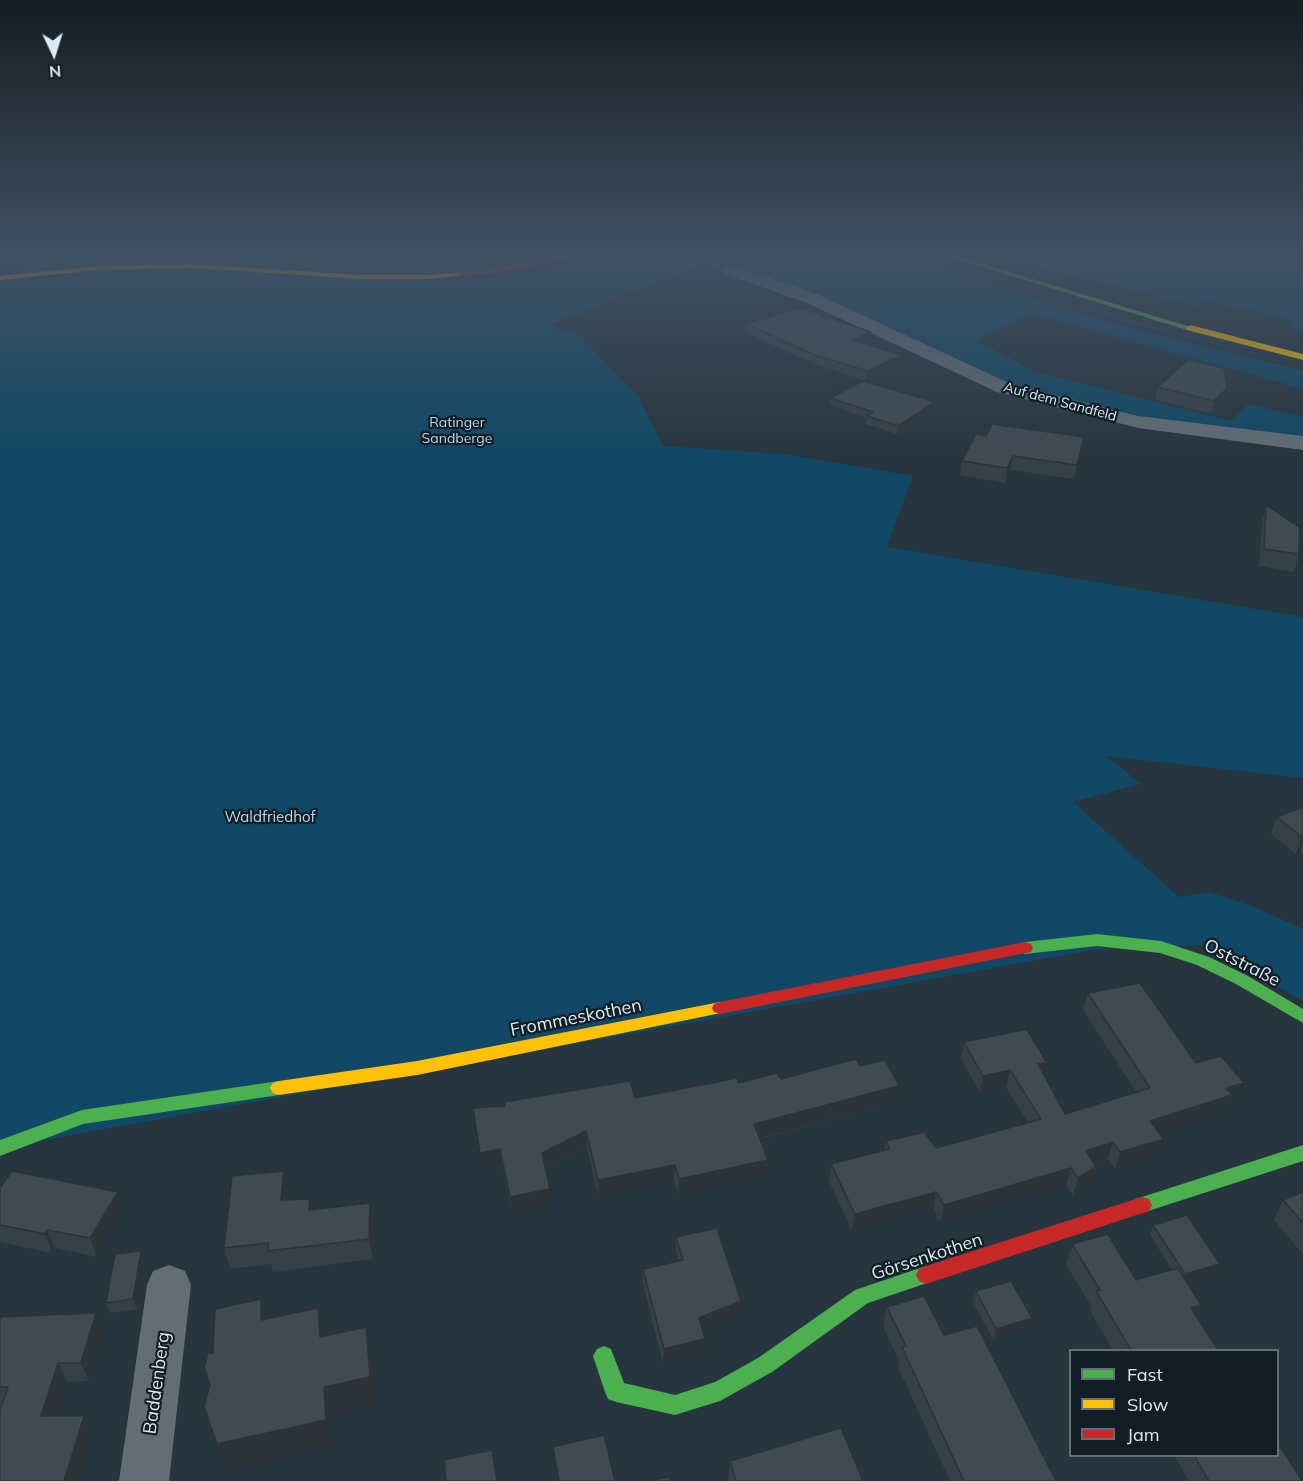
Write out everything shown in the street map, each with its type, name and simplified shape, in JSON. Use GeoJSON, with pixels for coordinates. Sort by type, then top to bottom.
{"type":"FeatureCollection","features":[{"type":"Feature","properties":{"kind":"main road"},"geometry":{"type":"LineString","coordinates":[[1175,324],[1303,357]]}},
{"type":"Feature","properties":{"kind":"main road","name":"Frommeskothen"},"geometry":{"type":"LineString","coordinates":[[0,1148],[82,1117],[417,1068],[1032,947],[1097,940],[1161,948]]}},
{"type":"Feature","properties":{"kind":"main road","name":"Oststraße"},"geometry":{"type":"LineString","coordinates":[[1161,948],[1203,961],[1242,980],[1303,1017]]}},
{"type":"Feature","properties":{"kind":"main road","name":"Görsenkothen"},"geometry":{"type":"LineString","coordinates":[[604,1356],[616,1392],[675,1405],[720,1391],[747,1376],[862,1296],[1303,1153]]}},
{"type":"Feature","properties":{"kind":"street","name":"Auf dem Sandfeld"},"geometry":{"type":"LineString","coordinates":[[867,324],[1004,388],[1138,422],[1303,443]]}},
{"type":"Feature","properties":{"kind":"street","name":"Baddenberg"},"geometry":{"type":"LineString","coordinates":[[144,1481],[169,1285]]}},
{"type":"Feature","properties":{"kind":"green space","name":"Waldfriedhof"},"geometry":{"type":"Polygon","coordinates":[[[0,324],[550,324],[548,325],[578,334],[638,396],[663,446],[784,454],[913,476],[887,547],[1303,617],[1303,778],[1106,756],[1141,784],[1073,802],[1179,897],[1209,892],[1252,906],[1303,929],[1303,1001],[1201,945],[1161,947],[1131,943],[0,1148],[0,324]]]}},
{"type":"Feature","properties":{"kind":"green space","name":"Waldfriedhof"},"geometry":{"type":"Polygon","coordinates":[[[857,324],[1010,324],[978,341],[1034,371],[1231,421],[1248,404],[1303,417],[1303,448],[1138,427],[1003,393],[857,324]]]}},
{"type":"Feature","properties":{"kind":"green space","name":"Waldfriedhof"},"geometry":{"type":"Polygon","coordinates":[[[1071,324],[1117,324],[1303,371],[1303,389],[1071,324]]]}},
{"type":"Feature","properties":{"kind":"green space"},"geometry":{"type":"Polygon","coordinates":[[[1138,324],[1146,324],[1303,367],[1138,324]]]}},
{"type":"Feature","properties":{"kind":"green space"},"geometry":{"type":"Polygon","coordinates":[[[1289,324],[1303,324],[1303,331],[1287,327],[1289,324]]]}},
{"type":"Feature","properties":{"kind":"building"},"geometry":{"type":"Polygon","coordinates":[[[746,324],[848,324],[871,332],[851,340],[902,355],[867,371],[815,355],[746,324]]]}},
{"type":"Feature","properties":{"kind":"building"},"geometry":{"type":"Polygon","coordinates":[[[1188,360],[1224,368],[1227,388],[1214,401],[1158,387],[1188,360]]]}},
{"type":"Feature","properties":{"kind":"building"},"geometry":{"type":"Polygon","coordinates":[[[863,381],[935,402],[898,426],[867,416],[873,412],[830,398],[863,381]]]}},
{"type":"Feature","properties":{"kind":"building"},"geometry":{"type":"Polygon","coordinates":[[[992,424],[1084,437],[1077,465],[1013,456],[1007,468],[962,461],[976,434],[986,436],[992,424]]]}},
{"type":"Feature","properties":{"kind":"building"},"geometry":{"type":"Polygon","coordinates":[[[1266,505],[1300,528],[1299,554],[1264,549],[1266,505]]]}},
{"type":"Feature","properties":{"kind":"building"},"geometry":{"type":"Polygon","coordinates":[[[1303,807],[1303,836],[1302,837],[1277,817],[1303,807]]]}},
{"type":"Feature","properties":{"kind":"building"},"geometry":{"type":"Polygon","coordinates":[[[1140,983],[1196,1063],[1221,1056],[1244,1083],[1226,1088],[1232,1095],[1150,1121],[1164,1139],[1120,1152],[1113,1142],[1086,1151],[1096,1167],[1078,1178],[1071,1168],[944,1205],[936,1192],[855,1214],[831,1164],[890,1149],[886,1141],[924,1132],[936,1148],[1041,1119],[1010,1070],[983,1076],[964,1042],[1027,1029],[1047,1063],[1038,1064],[1065,1114],[1150,1088],[1088,993],[1140,983]]]}},
{"type":"Feature","properties":{"kind":"building"},"geometry":{"type":"Polygon","coordinates":[[[856,1059],[860,1066],[885,1060],[899,1086],[754,1124],[768,1160],[679,1179],[675,1165],[598,1180],[586,1131],[542,1153],[550,1189],[510,1197],[500,1149],[480,1153],[473,1108],[505,1106],[504,1102],[630,1081],[635,1098],[737,1078],[739,1083],[777,1073],[781,1079],[856,1059]]]}},
{"type":"Feature","properties":{"kind":"building"},"geometry":{"type":"Polygon","coordinates":[[[12,1171],[118,1192],[90,1238],[47,1230],[45,1234],[0,1225],[0,1188],[12,1171]]]}},
{"type":"Feature","properties":{"kind":"building"},"geometry":{"type":"Polygon","coordinates":[[[284,1171],[281,1200],[310,1199],[309,1210],[370,1203],[369,1239],[268,1251],[268,1243],[224,1248],[232,1176],[284,1171]]]}},
{"type":"Feature","properties":{"kind":"building"},"geometry":{"type":"Polygon","coordinates":[[[1303,1192],[1303,1223],[1283,1200],[1303,1192]]]}},
{"type":"Feature","properties":{"kind":"building"},"geometry":{"type":"Polygon","coordinates":[[[1187,1215],[1220,1264],[1185,1274],[1153,1225],[1187,1215]]]}},
{"type":"Feature","properties":{"kind":"building"},"geometry":{"type":"Polygon","coordinates":[[[717,1228],[741,1301],[699,1318],[705,1339],[664,1349],[643,1269],[683,1260],[676,1237],[717,1228]]]}},
{"type":"Feature","properties":{"kind":"building"},"geometry":{"type":"Polygon","coordinates":[[[1108,1234],[1136,1280],[1178,1268],[1201,1305],[1191,1308],[1217,1349],[1130,1349],[1096,1291],[1100,1290],[1072,1244],[1108,1234]]]}},
{"type":"Feature","properties":{"kind":"building"},"geometry":{"type":"Polygon","coordinates":[[[141,1251],[133,1299],[106,1303],[115,1254],[141,1251]]]}},
{"type":"Feature","properties":{"kind":"building"},"geometry":{"type":"Polygon","coordinates":[[[1011,1281],[1032,1318],[996,1329],[976,1291],[1011,1281]]]}},
{"type":"Feature","properties":{"kind":"building"},"geometry":{"type":"Polygon","coordinates":[[[924,1296],[944,1335],[977,1326],[1056,1481],[964,1481],[902,1347],[906,1346],[887,1307],[924,1296]]]}},
{"type":"Feature","properties":{"kind":"building"},"geometry":{"type":"Polygon","coordinates":[[[261,1299],[261,1320],[318,1308],[320,1337],[366,1327],[370,1377],[324,1387],[326,1420],[217,1444],[204,1406],[210,1385],[204,1367],[208,1354],[213,1353],[215,1309],[261,1299]]]}},
{"type":"Feature","properties":{"kind":"building"},"geometry":{"type":"Polygon","coordinates":[[[96,1313],[81,1363],[58,1363],[41,1416],[84,1416],[64,1481],[0,1481],[0,1410],[8,1387],[0,1387],[0,1317],[96,1313]]]}},
{"type":"Feature","properties":{"kind":"building"},"geometry":{"type":"Polygon","coordinates":[[[841,1428],[863,1481],[736,1481],[730,1461],[841,1428]]]}},
{"type":"Feature","properties":{"kind":"building"},"geometry":{"type":"Polygon","coordinates":[[[604,1435],[615,1481],[559,1481],[553,1447],[604,1435]]]}},
{"type":"Feature","properties":{"kind":"building"},"geometry":{"type":"Polygon","coordinates":[[[1279,1445],[1302,1481],[1209,1481],[1195,1457],[1279,1457],[1279,1445]]]}},
{"type":"Feature","properties":{"kind":"building"},"geometry":{"type":"Polygon","coordinates":[[[492,1450],[497,1481],[446,1481],[444,1460],[492,1450]]]}},
{"type":"Feature","properties":{"kind":"building"},"geometry":{"type":"Polygon","coordinates":[[[669,1477],[670,1481],[649,1481],[669,1477]]]}},
{"type":"Feature","properties":{"kind":"traffic: fast"},"geometry":{"type":"LineString","coordinates":[[1177,324],[1190,328]]}},
{"type":"Feature","properties":{"kind":"traffic: fast"},"geometry":{"type":"LineString","coordinates":[[1025,948],[1097,940],[1161,947],[1203,961],[1242,980],[1303,1017]]}},
{"type":"Feature","properties":{"kind":"traffic: fast"},"geometry":{"type":"LineString","coordinates":[[0,1148],[82,1117],[279,1088]]}},
{"type":"Feature","properties":{"kind":"traffic: fast"},"geometry":{"type":"LineString","coordinates":[[1142,1205],[1303,1153]]}},
{"type":"Feature","properties":{"kind":"traffic: fast"},"geometry":{"type":"LineString","coordinates":[[604,1356],[616,1392],[675,1405],[720,1391],[765,1365],[862,1296],[926,1275]]}},
{"type":"Feature","properties":{"kind":"traffic: slow"},"geometry":{"type":"LineString","coordinates":[[1190,328],[1303,357]]}},
{"type":"Feature","properties":{"kind":"traffic: slow"},"geometry":{"type":"LineString","coordinates":[[279,1088],[417,1068],[720,1008]]}},
{"type":"Feature","properties":{"kind":"traffic: jam"},"geometry":{"type":"LineString","coordinates":[[720,1008],[1025,948]]}},
{"type":"Feature","properties":{"kind":"traffic: jam"},"geometry":{"type":"LineString","coordinates":[[926,1275],[1142,1205]]}},
{"type":"Feature","properties":{"kind":"park label","name":"Ratinger Sandberge"},"geometry":{"type":"Point","coordinates":[457,432]}}]}
